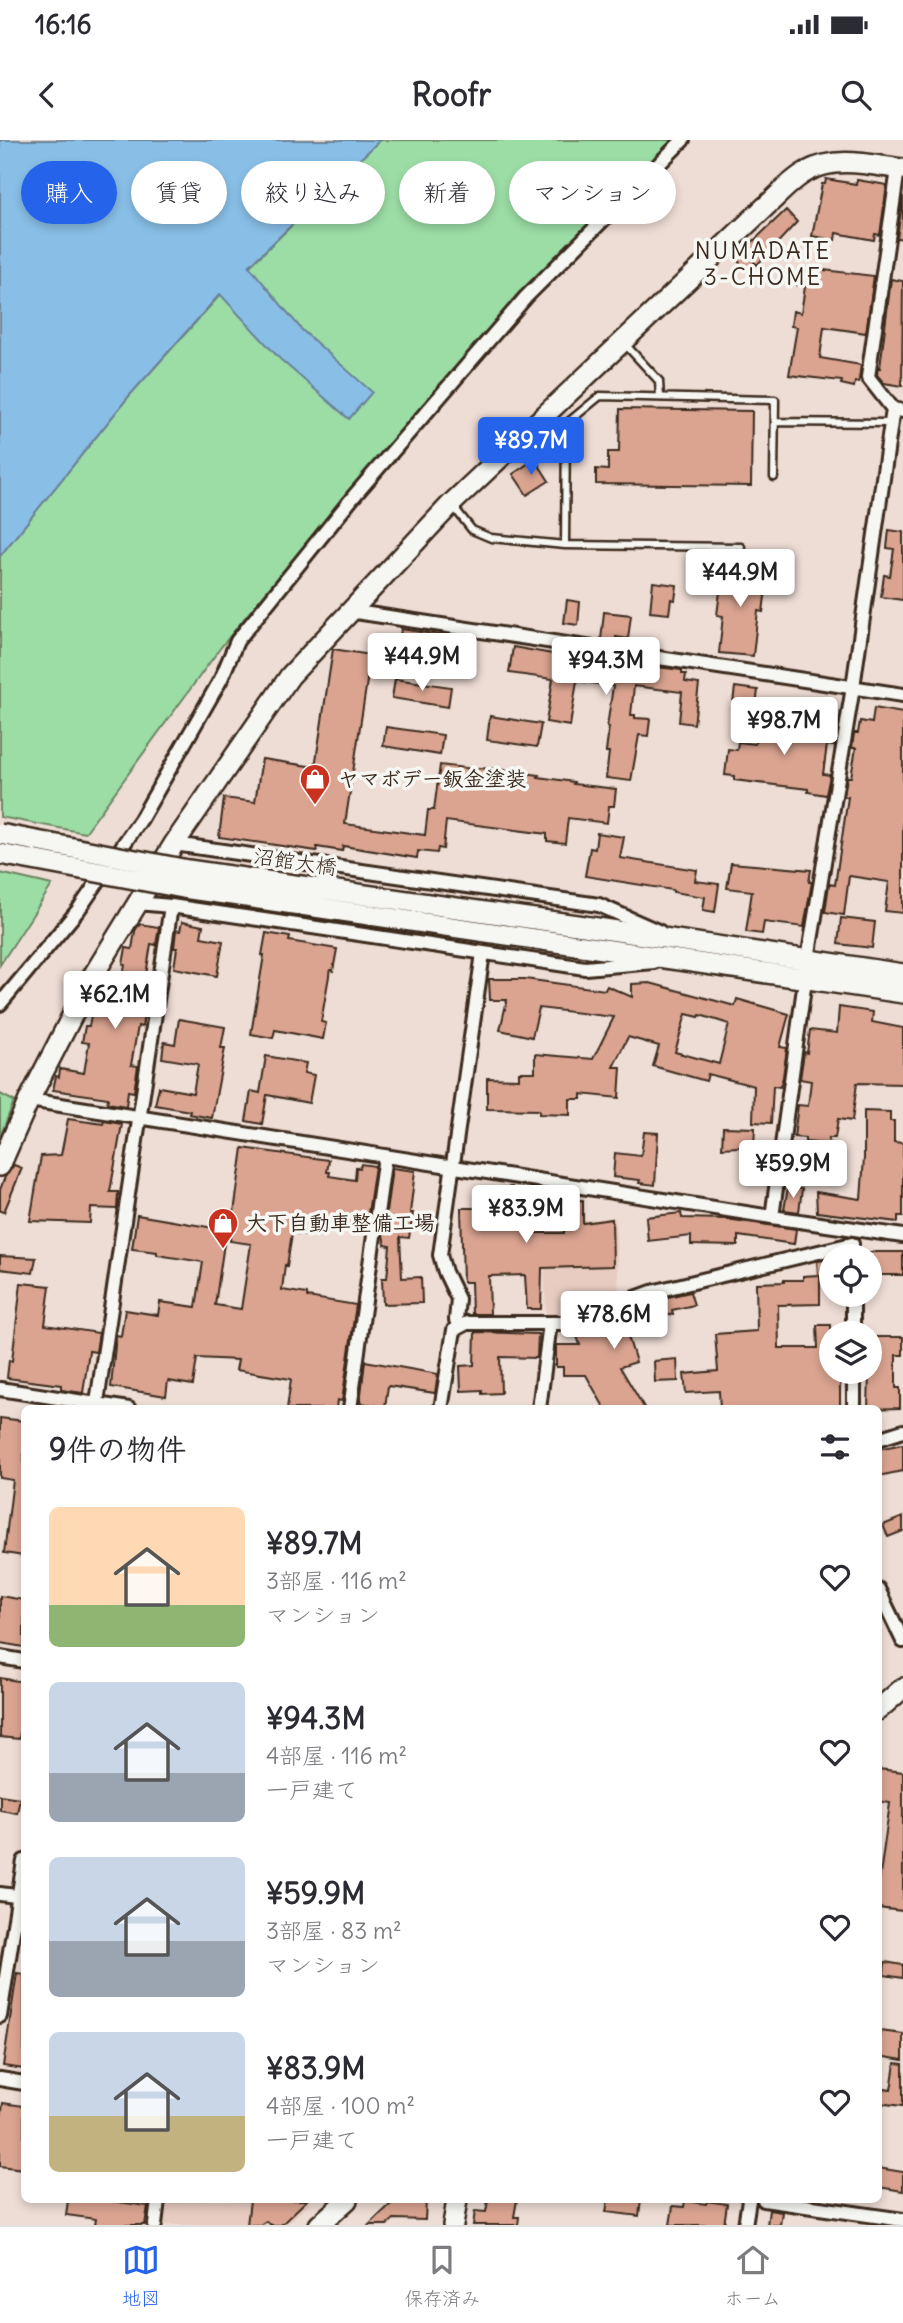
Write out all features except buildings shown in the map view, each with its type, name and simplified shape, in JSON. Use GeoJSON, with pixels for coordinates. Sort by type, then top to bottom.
{"type":"FeatureCollection","features":[{"type":"Feature","properties":{"kind":"street"},"geometry":{"type":"LineString","coordinates":[[0,1004],[79,909],[141,819],[220,679],[237,641],[354,496],[526,297],[683,140]]}},
{"type":"Feature","properties":{"kind":"street"},"geometry":{"type":"LineString","coordinates":[[0,1166],[29,1100],[91,979],[174,844],[290,676],[451,503],[805,172],[827,163],[850,162],[900,169],[868,377],[898,410],[891,423],[853,687],[807,969],[772,1217]]}},
{"type":"Feature","properties":{"kind":"street"},"geometry":{"type":"LineString","coordinates":[[349,611],[903,695]]}},
{"type":"Feature","properties":{"kind":"street","name":"沼館大橋"},"geometry":{"type":"LineString","coordinates":[[0,834],[188,870],[584,936]]}},
{"type":"Feature","properties":{"kind":"street"},"geometry":{"type":"LineString","coordinates":[[174,844],[600,905],[678,950]]}},
{"type":"Feature","properties":{"kind":"street","name":"沼館大橋"},"geometry":{"type":"LineString","coordinates":[[0,853],[183,888],[584,936]]}},
{"type":"Feature","properties":{"kind":"street"},"geometry":{"type":"LineString","coordinates":[[137,903],[585,968],[678,950]]}},
{"type":"Feature","properties":{"kind":"street"},"geometry":{"type":"LineString","coordinates":[[97,1405],[171,906]]}},
{"type":"Feature","properties":{"kind":"street"},"geometry":{"type":"LineString","coordinates":[[584,936],[807,969],[903,974]]}},
{"type":"Feature","properties":{"kind":"street"},"geometry":{"type":"LineString","coordinates":[[459,1327],[456,1320],[458,1299],[440,1255],[483,953]]}},
{"type":"Feature","properties":{"kind":"street"},"geometry":{"type":"LineString","coordinates":[[807,969],[903,993]]}},
{"type":"Feature","properties":{"kind":"street"},"geometry":{"type":"LineString","coordinates":[[29,1100],[903,1236]]}},
{"type":"Feature","properties":{"kind":"street"},"geometry":{"type":"LineString","coordinates":[[351,1405],[385,1156]]}},
{"type":"Feature","properties":{"kind":"street"},"geometry":{"type":"LineString","coordinates":[[852,1244],[853,1229]]}},
{"type":"Feature","properties":{"kind":"street"},"geometry":{"type":"LineString","coordinates":[[443,1405],[454,1330],[467,1323],[569,1323],[652,1292],[819,1257]]}},
{"type":"Feature","properties":{"kind":"street"},"geometry":{"type":"LineString","coordinates":[[540,1405],[551,1323]]}},
{"type":"Feature","properties":{"kind":"street"},"geometry":{"type":"LineString","coordinates":[[854,1384],[854,1405]]}},
{"type":"Feature","properties":{"kind":"street"},"geometry":{"type":"LineString","coordinates":[[0,1389],[91,1405]]}},
{"type":"Feature","properties":{"kind":"street"},"geometry":{"type":"LineString","coordinates":[[882,1437],[903,1431]]}},
{"type":"Feature","properties":{"kind":"street"},"geometry":{"type":"LineString","coordinates":[[882,1597],[903,1641]]}},
{"type":"Feature","properties":{"kind":"street"},"geometry":{"type":"LineString","coordinates":[[0,1657],[21,1660]]}},
{"type":"Feature","properties":{"kind":"street"},"geometry":{"type":"LineString","coordinates":[[882,1706],[903,1688]]}},
{"type":"Feature","properties":{"kind":"street"},"geometry":{"type":"LineString","coordinates":[[0,1894],[21,1897]]}},
{"type":"Feature","properties":{"kind":"street"},"geometry":{"type":"LineString","coordinates":[[0,2016],[21,1902]]}},
{"type":"Feature","properties":{"kind":"street"},"geometry":{"type":"LineString","coordinates":[[0,2080],[21,2083]]}},
{"type":"Feature","properties":{"kind":"street"},"geometry":{"type":"LineString","coordinates":[[155,2225],[158,2203]]}},
{"type":"Feature","properties":{"kind":"street"},"geometry":{"type":"LineString","coordinates":[[319,2225],[344,2203]]}},
{"type":"Feature","properties":{"kind":"street"},"geometry":{"type":"LineString","coordinates":[[453,2225],[457,2203]]}},
{"type":"Feature","properties":{"kind":"street"},"geometry":{"type":"LineString","coordinates":[[745,2225],[749,2203]]}},
{"type":"Feature","properties":{"kind":"street"},"geometry":{"type":"LineString","coordinates":[[785,2203],[903,2220]]}},
{"type":"Feature","properties":{"kind":"lane"},"geometry":{"type":"LineString","coordinates":[[622,341],[659,381],[660,397]]}},
{"type":"Feature","properties":{"kind":"lane"},"geometry":{"type":"LineString","coordinates":[[565,545],[566,424],[600,396],[775,400],[774,477]]}},
{"type":"Feature","properties":{"kind":"lane"},"geometry":{"type":"LineString","coordinates":[[775,422],[891,423]]}},
{"type":"Feature","properties":{"kind":"lane"},"geometry":{"type":"LineString","coordinates":[[451,503],[472,530],[491,538],[565,545],[741,547]]}},
{"type":"Feature","properties":{"kind":"shaded area"},"geometry":{"type":"Polygon","coordinates":[[[615,1217],[619,1298],[571,1316],[546,1315],[543,1226],[615,1217]]]}},
{"type":"Feature","properties":{"kind":"shaded area"},"geometry":{"type":"Polygon","coordinates":[[[168,2203],[310,2203],[286,2225],[164,2225],[168,2203]]]}},
{"type":"Feature","properties":{"kind":"green space"},"geometry":{"type":"Polygon","coordinates":[[[380,140],[672,140],[651,161],[509,161],[509,224],[588,224],[517,295],[339,503],[221,647],[85,833],[0,817],[0,556],[129,396],[221,294],[293,224],[385,224],[385,161],[358,161],[380,140]]]}},
{"type":"Feature","properties":{"kind":"green space"},"geometry":{"type":"Polygon","coordinates":[[[0,873],[52,885],[0,965],[0,873]]]}},
{"type":"Feature","properties":{"kind":"green space"},"geometry":{"type":"Polygon","coordinates":[[[0,1094],[14,1101],[0,1137],[0,1094]]]}},
{"type":"Feature","properties":{"kind":"water"},"geometry":{"type":"Polygon","coordinates":[[[0,140],[380,140],[358,161],[241,161],[241,224],[293,224],[249,266],[302,330],[372,392],[349,419],[280,359],[220,294],[129,396],[0,556],[0,140]]]}},
{"type":"Feature","properties":{"kind":"place","name":"ヤマボデー鈑金塗装"},"geometry":{"type":"Point","coordinates":[315,806]}},
{"type":"Feature","properties":{"kind":"place","name":"大下自動車整備工場"},"geometry":{"type":"Point","coordinates":[223,1250]}},
{"type":"Feature","properties":{"kind":"district","name":"NUMADATE 3-CHOME"},"geometry":{"type":"Point","coordinates":[763,264]}}]}
